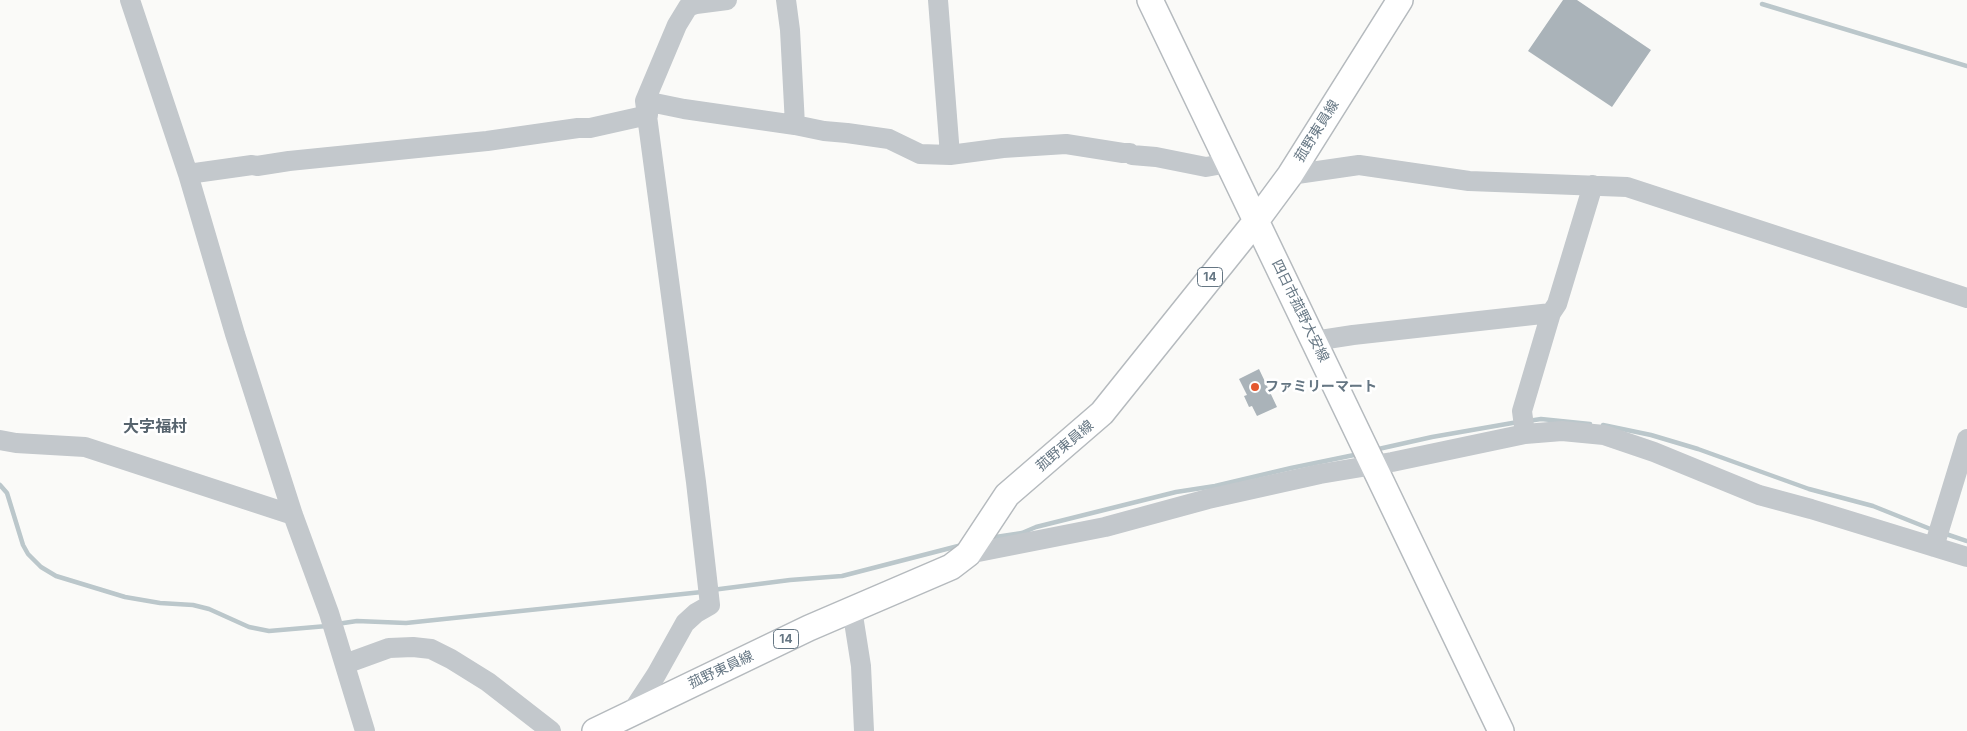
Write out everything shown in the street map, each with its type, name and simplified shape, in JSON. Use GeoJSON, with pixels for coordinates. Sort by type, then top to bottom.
{"type":"FeatureCollection","features":[{"type":"Feature","properties":{"kind":"main road","name":"四日市菰野大安線"},"geometry":{"type":"LineString","coordinates":[[1150,0],[1501,731]]}},
{"type":"Feature","properties":{"kind":"main road","name":"菰野東員線"},"geometry":{"type":"LineString","coordinates":[[595,731],[852,610],[951,567],[976,542],[1007,495],[1102,413],[1256,222],[1290,175],[1400,0]]}},
{"type":"Feature","properties":{"kind":"street"},"geometry":{"type":"LineString","coordinates":[[130,0],[188,174],[235,334],[293,515],[329,613],[365,731]]}},
{"type":"Feature","properties":{"kind":"street"},"geometry":{"type":"LineString","coordinates":[[631,713],[656,675],[685,623],[696,613],[710,605],[646,108],[677,25],[688,6],[727,0]]}},
{"type":"Feature","properties":{"kind":"street"},"geometry":{"type":"LineString","coordinates":[[786,0],[790,30],[795,125]]}},
{"type":"Feature","properties":{"kind":"street"},"geometry":{"type":"LineString","coordinates":[[938,0],[950,155]]}},
{"type":"Feature","properties":{"kind":"street"},"geometry":{"type":"LineString","coordinates":[[188,174],[252,165],[472,141],[487,141],[578,128],[590,128],[646,108],[684,110],[889,140],[920,154],[950,155],[1003,148],[1066,144],[1156,157],[1206,167],[1228,163]]}},
{"type":"Feature","properties":{"kind":"street"},"geometry":{"type":"LineString","coordinates":[[1290,175],[1358,165],[1469,181],[1627,186],[1967,298]]}},
{"type":"Feature","properties":{"kind":"street"},"geometry":{"type":"LineString","coordinates":[[1525,433],[1522,411],[1551,313],[1558,304],[1593,185]]}},
{"type":"Feature","properties":{"kind":"street"},"geometry":{"type":"LineString","coordinates":[[1314,341],[1551,313]]}},
{"type":"Feature","properties":{"kind":"street"},"geometry":{"type":"LineString","coordinates":[[976,542],[1105,527],[1208,499],[1278,484],[1370,456],[1525,433],[1562,431],[1604,435],[1654,452],[1759,495],[1937,537],[1967,557]]}},
{"type":"Feature","properties":{"kind":"street"},"geometry":{"type":"LineString","coordinates":[[0,440],[16,443],[85,447],[293,515]]}},
{"type":"Feature","properties":{"kind":"street"},"geometry":{"type":"LineString","coordinates":[[1937,537],[1967,440]]}},
{"type":"Feature","properties":{"kind":"street"},"geometry":{"type":"LineString","coordinates":[[852,610],[861,666],[864,731]]}},
{"type":"Feature","properties":{"kind":"street"},"geometry":{"type":"LineString","coordinates":[[345,664],[390,648],[413,647],[431,649],[488,682],[551,731]]}},
{"type":"Feature","properties":{"kind":"building"},"geometry":{"type":"Polygon","coordinates":[[[1563,0],[1577,0],[1651,50],[1612,107],[1528,51],[1563,0]]]}},
{"type":"Feature","properties":{"kind":"building","name":"ファミリーマート"},"geometry":{"type":"Polygon","coordinates":[[[1259,369],[1277,407],[1257,416],[1252,406],[1249,407],[1244,396],[1247,395],[1239,379],[1259,369]]]}},
{"type":"Feature","properties":{"kind":"waterway"},"geometry":{"type":"LineString","coordinates":[[1762,4],[1967,66]]}},
{"type":"Feature","properties":{"kind":"waterway"},"geometry":{"type":"LineString","coordinates":[[1528,421],[1541,419],[1590,424]]}},
{"type":"Feature","properties":{"kind":"waterway"},"geometry":{"type":"LineString","coordinates":[[1374,450],[1432,437],[1518,422]]}},
{"type":"Feature","properties":{"kind":"waterway"},"geometry":{"type":"LineString","coordinates":[[1603,425],[1651,435],[1698,449],[1809,489],[1873,506],[1933,530]]}},
{"type":"Feature","properties":{"kind":"waterway"},"geometry":{"type":"LineString","coordinates":[[989,538],[1022,533],[1036,527],[1176,492],[1215,486],[1359,454]]}},
{"type":"Feature","properties":{"kind":"waterway"},"geometry":{"type":"LineString","coordinates":[[0,485],[7,493],[23,545],[28,554],[41,567],[56,576],[125,597],[160,603],[193,605],[209,609],[249,627],[269,631],[327,626]]}},
{"type":"Feature","properties":{"kind":"waterway"},"geometry":{"type":"LineString","coordinates":[[1943,533],[1967,541]]}},
{"type":"Feature","properties":{"kind":"waterway"},"geometry":{"type":"LineString","coordinates":[[712,590],[790,580],[842,576],[962,545]]}},
{"type":"Feature","properties":{"kind":"waterway"},"geometry":{"type":"LineString","coordinates":[[337,624],[357,621],[406,623],[702,592]]}},
{"type":"Feature","properties":{"kind":"place","name":"ファミリーマート"},"geometry":{"type":"Point","coordinates":[1255,387]}},
{"type":"Feature","properties":{"kind":"district","name":"大字福村"},"geometry":{"type":"Point","coordinates":[155,427]}}]}
